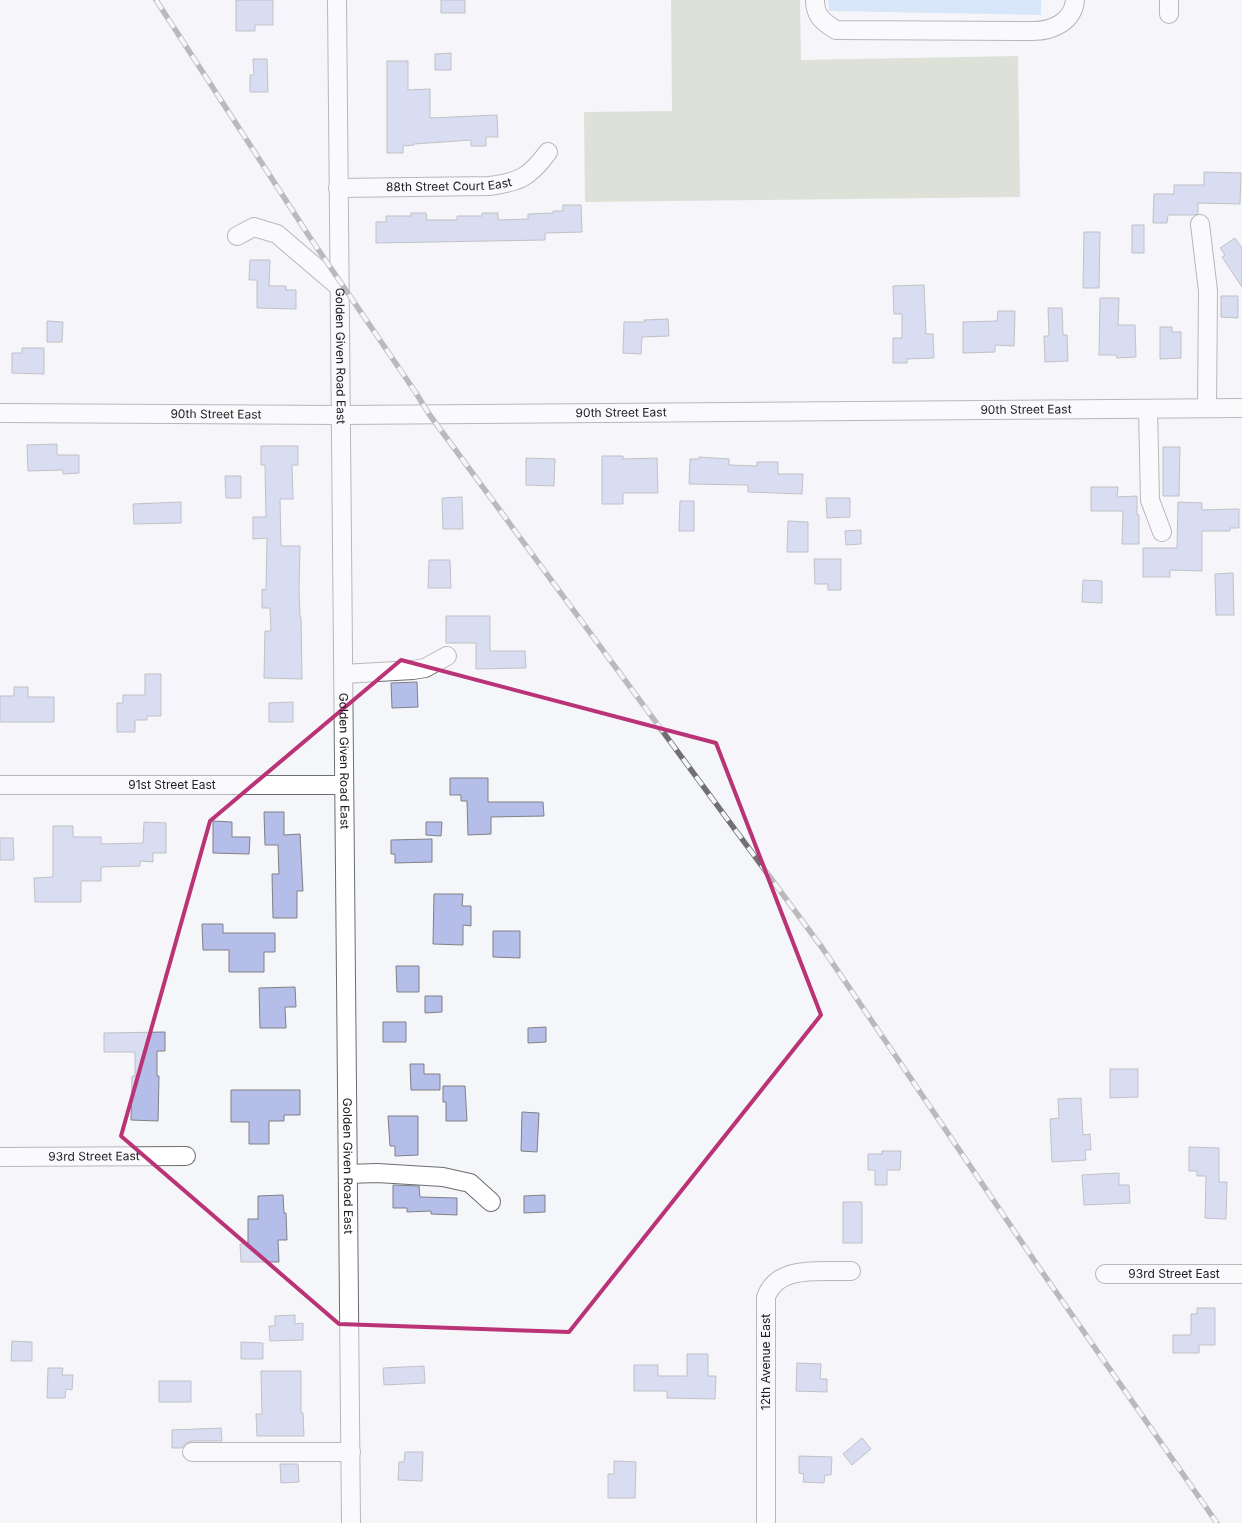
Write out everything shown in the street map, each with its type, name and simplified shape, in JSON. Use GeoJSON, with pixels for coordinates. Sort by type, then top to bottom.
{"type":"FeatureCollection","features":[{"type":"Feature","properties":{"kind":"street","name":"Golden Given Road East"},"geometry":{"type":"LineString","coordinates":[[337,0],[351,1523]]}},
{"type":"Feature","properties":{"kind":"street"},"geometry":{"type":"LineString","coordinates":[[815,0],[818,15],[822,21],[836,30],[1033,31],[1051,28],[1068,18],[1075,0]]}},
{"type":"Feature","properties":{"kind":"street","name":"88th Street Court East"},"geometry":{"type":"LineString","coordinates":[[338,188],[488,186],[503,184],[516,181],[536,168],[548,152]]}},
{"type":"Feature","properties":{"kind":"street"},"geometry":{"type":"LineString","coordinates":[[1200,224],[1208,291],[1207,408]]}},
{"type":"Feature","properties":{"kind":"street"},"geometry":{"type":"LineString","coordinates":[[237,236],[254,227],[277,234],[339,287]]}},
{"type":"Feature","properties":{"kind":"street","name":"90th Street East"},"geometry":{"type":"LineString","coordinates":[[0,413],[340,415],[1242,408]]}},
{"type":"Feature","properties":{"kind":"street"},"geometry":{"type":"LineString","coordinates":[[1148,409],[1150,500],[1162,532]]}},
{"type":"Feature","properties":{"kind":"street"},"geometry":{"type":"LineString","coordinates":[[343,674],[413,670],[430,666],[447,656]]}},
{"type":"Feature","properties":{"kind":"street","name":"91st Street East"},"geometry":{"type":"LineString","coordinates":[[0,785],[344,785]]}},
{"type":"Feature","properties":{"kind":"street","name":"93rd Street East"},"geometry":{"type":"LineString","coordinates":[[0,1157],[186,1156]]}},
{"type":"Feature","properties":{"kind":"street"},"geometry":{"type":"LineString","coordinates":[[348,1174],[377,1173],[443,1177],[470,1183],[491,1202]]}},
{"type":"Feature","properties":{"kind":"street","name":"12th Avenue East"},"geometry":{"type":"LineString","coordinates":[[766,1523],[766,1297],[770,1287],[776,1280],[791,1274],[851,1271]]}},
{"type":"Feature","properties":{"kind":"street","name":"93rd Street East"},"geometry":{"type":"LineString","coordinates":[[1105,1274],[1242,1274]]}},
{"type":"Feature","properties":{"kind":"street"},"geometry":{"type":"LineString","coordinates":[[192,1452],[351,1452]]}},
{"type":"Feature","properties":{"kind":"highlighted area"},"geometry":{"type":"Polygon","coordinates":[[[401,660],[716,743],[821,1015],[569,1332],[339,1324],[121,1136],[210,821],[401,660]]]}},
{"type":"Feature","properties":{"kind":"green space"},"geometry":{"type":"Polygon","coordinates":[[[671,0],[800,0],[801,60],[1018,56],[1020,197],[585,202],[584,112],[672,111],[671,0]]]}},
{"type":"Feature","properties":{"kind":"water"},"geometry":{"type":"Polygon","coordinates":[[[828,0],[1041,0],[1041,15],[829,11],[828,0]]]}},
{"type":"Feature","properties":{"kind":"building"},"geometry":{"type":"Polygon","coordinates":[[[236,0],[273,0],[273,25],[255,25],[255,31],[236,31],[236,0]]]}},
{"type":"Feature","properties":{"kind":"building"},"geometry":{"type":"Polygon","coordinates":[[[441,0],[465,0],[465,13],[441,13],[441,0]]]}},
{"type":"Feature","properties":{"kind":"building"},"geometry":{"type":"Polygon","coordinates":[[[451,53],[451,70],[435,70],[435,54],[451,53]]]}},
{"type":"Feature","properties":{"kind":"building"},"geometry":{"type":"Polygon","coordinates":[[[253,59],[267,59],[268,92],[250,92],[250,75],[254,75],[253,59]]]}},
{"type":"Feature","properties":{"kind":"building"},"geometry":{"type":"Polygon","coordinates":[[[387,61],[408,61],[408,90],[430,89],[430,118],[497,115],[498,137],[486,137],[486,146],[471,146],[471,140],[414,144],[403,146],[403,153],[387,153],[387,61]]]}},
{"type":"Feature","properties":{"kind":"building"},"geometry":{"type":"Polygon","coordinates":[[[1204,172],[1241,173],[1240,204],[1198,203],[1198,214],[1168,215],[1167,223],[1153,223],[1154,194],[1174,194],[1174,185],[1204,185],[1204,172]]]}},
{"type":"Feature","properties":{"kind":"building"},"geometry":{"type":"Polygon","coordinates":[[[563,205],[581,205],[582,232],[545,233],[545,240],[376,243],[376,222],[386,222],[386,216],[411,216],[411,213],[426,213],[427,220],[457,220],[457,216],[482,216],[482,213],[498,213],[498,220],[528,219],[528,214],[563,211],[563,205]]]}},
{"type":"Feature","properties":{"kind":"building"},"geometry":{"type":"Polygon","coordinates":[[[1132,225],[1144,225],[1144,253],[1132,253],[1132,225]]]}},
{"type":"Feature","properties":{"kind":"building"},"geometry":{"type":"Polygon","coordinates":[[[1084,232],[1100,232],[1099,288],[1083,288],[1084,232]]]}},
{"type":"Feature","properties":{"kind":"building"},"geometry":{"type":"Polygon","coordinates":[[[1235,238],[1242,248],[1242,287],[1222,257],[1225,255],[1220,248],[1235,238]]]}},
{"type":"Feature","properties":{"kind":"building"},"geometry":{"type":"Polygon","coordinates":[[[250,260],[270,260],[269,286],[286,286],[286,290],[296,290],[296,309],[257,308],[257,280],[249,280],[250,260]]]}},
{"type":"Feature","properties":{"kind":"building"},"geometry":{"type":"Polygon","coordinates":[[[924,285],[926,334],[933,334],[934,358],[907,359],[907,363],[893,363],[893,338],[902,338],[902,314],[894,314],[893,286],[924,285]]]}},
{"type":"Feature","properties":{"kind":"building"},"geometry":{"type":"Polygon","coordinates":[[[1221,296],[1238,296],[1238,318],[1221,317],[1221,296]]]}},
{"type":"Feature","properties":{"kind":"building"},"geometry":{"type":"Polygon","coordinates":[[[1100,298],[1119,298],[1118,325],[1135,325],[1136,357],[1117,358],[1116,355],[1099,355],[1100,298]]]}},
{"type":"Feature","properties":{"kind":"building"},"geometry":{"type":"Polygon","coordinates":[[[1048,308],[1062,308],[1063,335],[1067,335],[1068,361],[1045,362],[1044,336],[1049,336],[1048,308]]]}},
{"type":"Feature","properties":{"kind":"building"},"geometry":{"type":"Polygon","coordinates":[[[998,311],[1015,311],[1014,346],[995,345],[995,352],[963,353],[963,322],[997,321],[998,311]]]}},
{"type":"Feature","properties":{"kind":"building"},"geometry":{"type":"Polygon","coordinates":[[[668,319],[669,336],[642,337],[641,354],[623,353],[624,322],[668,319]]]}},
{"type":"Feature","properties":{"kind":"building"},"geometry":{"type":"Polygon","coordinates":[[[47,321],[63,322],[62,342],[47,342],[47,321]]]}},
{"type":"Feature","properties":{"kind":"building"},"geometry":{"type":"Polygon","coordinates":[[[1160,327],[1172,327],[1172,332],[1181,332],[1181,358],[1160,359],[1160,327]]]}},
{"type":"Feature","properties":{"kind":"building"},"geometry":{"type":"Polygon","coordinates":[[[22,348],[44,348],[44,374],[12,373],[12,353],[22,353],[22,348]]]}},
{"type":"Feature","properties":{"kind":"building"},"geometry":{"type":"Polygon","coordinates":[[[57,444],[57,455],[79,455],[79,473],[63,474],[63,470],[28,471],[27,445],[57,444]]]}},
{"type":"Feature","properties":{"kind":"building"},"geometry":{"type":"Polygon","coordinates":[[[261,446],[298,446],[298,465],[292,465],[293,499],[280,499],[281,546],[300,546],[299,589],[302,679],[264,678],[265,631],[271,631],[270,608],[262,608],[262,589],[266,590],[267,538],[253,539],[253,517],[266,517],[265,465],[261,465],[261,446]]]}},
{"type":"Feature","properties":{"kind":"building"},"geometry":{"type":"Polygon","coordinates":[[[1163,447],[1180,447],[1179,496],[1163,496],[1163,447]]]}},
{"type":"Feature","properties":{"kind":"building"},"geometry":{"type":"Polygon","coordinates":[[[602,456],[623,456],[623,459],[657,458],[658,493],[623,493],[623,504],[602,504],[602,456]]]}},
{"type":"Feature","properties":{"kind":"building"},"geometry":{"type":"Polygon","coordinates":[[[699,457],[729,459],[729,465],[757,466],[757,462],[778,462],[778,474],[803,474],[802,494],[748,492],[748,485],[689,484],[690,459],[699,459],[699,457]]]}},
{"type":"Feature","properties":{"kind":"building"},"geometry":{"type":"Polygon","coordinates":[[[526,458],[555,459],[554,486],[526,485],[526,458]]]}},
{"type":"Feature","properties":{"kind":"building"},"geometry":{"type":"Polygon","coordinates":[[[225,476],[241,476],[241,498],[226,498],[225,476]]]}},
{"type":"Feature","properties":{"kind":"building"},"geometry":{"type":"Polygon","coordinates":[[[1091,487],[1118,487],[1117,497],[1137,496],[1139,544],[1122,544],[1123,511],[1091,511],[1091,487]]]}},
{"type":"Feature","properties":{"kind":"building"},"geometry":{"type":"Polygon","coordinates":[[[462,497],[463,529],[443,529],[442,498],[462,497]]]}},
{"type":"Feature","properties":{"kind":"building"},"geometry":{"type":"Polygon","coordinates":[[[826,498],[850,498],[850,517],[827,518],[826,498]]]}},
{"type":"Feature","properties":{"kind":"building"},"geometry":{"type":"Polygon","coordinates":[[[680,501],[694,501],[694,531],[679,531],[680,501]]]}},
{"type":"Feature","properties":{"kind":"building"},"geometry":{"type":"Polygon","coordinates":[[[181,502],[181,523],[134,524],[133,504],[181,502]]]}},
{"type":"Feature","properties":{"kind":"building"},"geometry":{"type":"Polygon","coordinates":[[[1178,502],[1202,503],[1202,510],[1239,509],[1239,528],[1230,528],[1230,531],[1202,531],[1202,571],[1170,570],[1170,577],[1143,577],[1143,548],[1177,548],[1178,502]]]}},
{"type":"Feature","properties":{"kind":"building"},"geometry":{"type":"Polygon","coordinates":[[[788,521],[808,522],[808,552],[787,552],[788,521]]]}},
{"type":"Feature","properties":{"kind":"building"},"geometry":{"type":"Polygon","coordinates":[[[861,530],[861,544],[846,545],[845,531],[861,530]]]}},
{"type":"Feature","properties":{"kind":"building"},"geometry":{"type":"Polygon","coordinates":[[[814,559],[841,559],[841,590],[828,590],[828,584],[815,584],[814,559]]]}},
{"type":"Feature","properties":{"kind":"building"},"geometry":{"type":"Polygon","coordinates":[[[429,560],[450,560],[451,588],[428,588],[429,560]]]}},
{"type":"Feature","properties":{"kind":"building"},"geometry":{"type":"Polygon","coordinates":[[[1233,573],[1234,615],[1216,615],[1215,574],[1233,573]]]}},
{"type":"Feature","properties":{"kind":"building"},"geometry":{"type":"Polygon","coordinates":[[[1083,580],[1102,581],[1102,603],[1082,602],[1083,580]]]}},
{"type":"Feature","properties":{"kind":"building"},"geometry":{"type":"Polygon","coordinates":[[[446,616],[490,616],[490,651],[525,651],[526,668],[476,669],[476,643],[446,643],[446,616]]]}},
{"type":"Feature","properties":{"kind":"building"},"geometry":{"type":"Polygon","coordinates":[[[145,674],[161,674],[161,716],[147,716],[147,720],[135,720],[135,732],[117,732],[117,703],[123,703],[123,695],[145,695],[145,674]]]}},
{"type":"Feature","properties":{"kind":"building"},"geometry":{"type":"Polygon","coordinates":[[[417,682],[418,707],[392,708],[391,683],[417,682]]]}},
{"type":"Feature","properties":{"kind":"building"},"geometry":{"type":"Polygon","coordinates":[[[14,687],[28,687],[28,697],[54,697],[54,722],[0,722],[0,696],[14,696],[14,687]]]}},
{"type":"Feature","properties":{"kind":"building"},"geometry":{"type":"Polygon","coordinates":[[[293,702],[293,722],[269,722],[269,703],[293,702]]]}},
{"type":"Feature","properties":{"kind":"building"},"geometry":{"type":"Polygon","coordinates":[[[450,778],[488,778],[488,802],[543,802],[544,816],[491,817],[491,834],[468,835],[467,801],[461,801],[461,795],[450,795],[450,778]]]}},
{"type":"Feature","properties":{"kind":"building"},"geometry":{"type":"Polygon","coordinates":[[[264,812],[284,812],[284,835],[300,834],[303,891],[297,891],[297,918],[273,918],[272,874],[279,874],[278,845],[265,845],[264,812]]]}},
{"type":"Feature","properties":{"kind":"building"},"geometry":{"type":"Polygon","coordinates":[[[213,821],[232,822],[232,837],[250,837],[249,854],[213,853],[213,821]]]}},
{"type":"Feature","properties":{"kind":"building"},"geometry":{"type":"Polygon","coordinates":[[[144,822],[166,823],[166,853],[153,853],[153,862],[140,861],[140,866],[101,867],[101,881],[81,881],[81,902],[35,902],[34,878],[53,877],[53,826],[73,826],[73,837],[101,837],[101,844],[143,843],[144,822]]]}},
{"type":"Feature","properties":{"kind":"building"},"geometry":{"type":"Polygon","coordinates":[[[426,822],[442,822],[441,836],[426,835],[426,822]]]}},
{"type":"Feature","properties":{"kind":"building"},"geometry":{"type":"Polygon","coordinates":[[[0,838],[13,838],[14,860],[0,860],[0,838]]]}},
{"type":"Feature","properties":{"kind":"building"},"geometry":{"type":"Polygon","coordinates":[[[432,839],[432,862],[395,863],[395,854],[391,854],[391,840],[432,839]]]}},
{"type":"Feature","properties":{"kind":"building"},"geometry":{"type":"Polygon","coordinates":[[[434,894],[463,894],[462,906],[471,906],[471,926],[463,925],[463,945],[433,944],[434,894]]]}},
{"type":"Feature","properties":{"kind":"building"},"geometry":{"type":"Polygon","coordinates":[[[202,924],[223,924],[223,933],[275,933],[275,952],[264,952],[264,972],[229,972],[229,950],[203,950],[202,924]]]}},
{"type":"Feature","properties":{"kind":"building"},"geometry":{"type":"Polygon","coordinates":[[[493,931],[520,931],[520,958],[493,957],[493,931]]]}},
{"type":"Feature","properties":{"kind":"building"},"geometry":{"type":"Polygon","coordinates":[[[396,966],[419,966],[419,992],[397,992],[396,966]]]}},
{"type":"Feature","properties":{"kind":"building"},"geometry":{"type":"Polygon","coordinates":[[[295,987],[296,1007],[285,1007],[286,1028],[260,1028],[259,988],[295,987]]]}},
{"type":"Feature","properties":{"kind":"building"},"geometry":{"type":"Polygon","coordinates":[[[425,996],[442,996],[442,1012],[425,1013],[425,996]]]}},
{"type":"Feature","properties":{"kind":"building"},"geometry":{"type":"Polygon","coordinates":[[[383,1022],[406,1022],[406,1042],[383,1042],[383,1022]]]}},
{"type":"Feature","properties":{"kind":"building"},"geometry":{"type":"Polygon","coordinates":[[[546,1027],[546,1042],[528,1043],[528,1028],[546,1027]]]}},
{"type":"Feature","properties":{"kind":"building"},"geometry":{"type":"Polygon","coordinates":[[[165,1032],[165,1051],[157,1051],[157,1076],[159,1076],[158,1121],[131,1120],[132,1076],[135,1076],[135,1052],[104,1052],[104,1033],[165,1032]]]}},
{"type":"Feature","properties":{"kind":"building"},"geometry":{"type":"Polygon","coordinates":[[[410,1064],[424,1064],[424,1074],[440,1074],[440,1090],[411,1090],[410,1064]]]}},
{"type":"Feature","properties":{"kind":"building"},"geometry":{"type":"Polygon","coordinates":[[[1110,1069],[1138,1069],[1138,1097],[1110,1098],[1110,1069]]]}},
{"type":"Feature","properties":{"kind":"building"},"geometry":{"type":"Polygon","coordinates":[[[443,1086],[465,1086],[467,1121],[446,1121],[446,1102],[443,1102],[443,1086]]]}},
{"type":"Feature","properties":{"kind":"building"},"geometry":{"type":"Polygon","coordinates":[[[231,1090],[300,1090],[300,1115],[284,1115],[284,1121],[269,1121],[269,1144],[249,1144],[249,1122],[231,1122],[231,1090]]]}},
{"type":"Feature","properties":{"kind":"building"},"geometry":{"type":"Polygon","coordinates":[[[1081,1098],[1083,1135],[1090,1134],[1091,1150],[1085,1150],[1086,1160],[1052,1162],[1050,1119],[1059,1118],[1058,1099],[1081,1098]]]}},
{"type":"Feature","properties":{"kind":"building"},"geometry":{"type":"Polygon","coordinates":[[[522,1112],[539,1113],[537,1152],[521,1151],[522,1112]]]}},
{"type":"Feature","properties":{"kind":"building"},"geometry":{"type":"Polygon","coordinates":[[[388,1116],[418,1116],[418,1155],[395,1156],[395,1146],[390,1146],[388,1116]]]}},
{"type":"Feature","properties":{"kind":"building"},"geometry":{"type":"Polygon","coordinates":[[[1189,1147],[1219,1148],[1219,1182],[1227,1182],[1226,1219],[1205,1218],[1206,1176],[1197,1176],[1197,1171],[1189,1171],[1189,1147]]]}},
{"type":"Feature","properties":{"kind":"building"},"geometry":{"type":"Polygon","coordinates":[[[882,1151],[901,1151],[900,1170],[887,1170],[887,1185],[875,1185],[875,1170],[868,1170],[868,1154],[882,1154],[882,1151]]]}},
{"type":"Feature","properties":{"kind":"building"},"geometry":{"type":"Polygon","coordinates":[[[1119,1173],[1119,1185],[1129,1185],[1130,1203],[1084,1205],[1082,1175],[1119,1173]]]}},
{"type":"Feature","properties":{"kind":"building"},"geometry":{"type":"Polygon","coordinates":[[[393,1185],[419,1186],[420,1197],[457,1198],[457,1215],[431,1214],[431,1211],[407,1212],[407,1208],[393,1208],[393,1185]]]}},
{"type":"Feature","properties":{"kind":"building"},"geometry":{"type":"Polygon","coordinates":[[[283,1195],[287,1240],[278,1240],[279,1262],[241,1262],[240,1244],[248,1243],[248,1219],[258,1219],[258,1196],[283,1195]]]}},
{"type":"Feature","properties":{"kind":"building"},"geometry":{"type":"Polygon","coordinates":[[[545,1195],[545,1212],[524,1213],[524,1196],[545,1195]]]}},
{"type":"Feature","properties":{"kind":"building"},"geometry":{"type":"Polygon","coordinates":[[[843,1202],[862,1202],[862,1243],[843,1243],[843,1202]]]}},
{"type":"Feature","properties":{"kind":"building"},"geometry":{"type":"Polygon","coordinates":[[[1197,1308],[1215,1308],[1215,1345],[1199,1345],[1199,1353],[1173,1353],[1173,1335],[1191,1335],[1191,1314],[1197,1314],[1197,1308]]]}},
{"type":"Feature","properties":{"kind":"building"},"geometry":{"type":"Polygon","coordinates":[[[295,1315],[295,1324],[303,1323],[303,1340],[270,1341],[269,1326],[275,1326],[275,1316],[295,1315]]]}},
{"type":"Feature","properties":{"kind":"building"},"geometry":{"type":"Polygon","coordinates":[[[12,1341],[32,1342],[32,1361],[11,1361],[12,1341]]]}},
{"type":"Feature","properties":{"kind":"building"},"geometry":{"type":"Polygon","coordinates":[[[241,1342],[263,1343],[263,1359],[241,1359],[241,1342]]]}},
{"type":"Feature","properties":{"kind":"building"},"geometry":{"type":"Polygon","coordinates":[[[687,1354],[708,1354],[708,1376],[716,1376],[715,1399],[667,1398],[667,1391],[634,1391],[634,1365],[658,1365],[658,1376],[687,1376],[687,1354]]]}},
{"type":"Feature","properties":{"kind":"building"},"geometry":{"type":"Polygon","coordinates":[[[797,1363],[821,1364],[820,1379],[827,1379],[827,1392],[796,1391],[797,1363]]]}},
{"type":"Feature","properties":{"kind":"building"},"geometry":{"type":"Polygon","coordinates":[[[424,1366],[425,1383],[384,1385],[383,1368],[424,1366]]]}},
{"type":"Feature","properties":{"kind":"building"},"geometry":{"type":"Polygon","coordinates":[[[48,1368],[63,1368],[62,1375],[73,1375],[72,1390],[66,1389],[65,1398],[47,1398],[48,1368]]]}},
{"type":"Feature","properties":{"kind":"building"},"geometry":{"type":"Polygon","coordinates":[[[261,1371],[301,1371],[301,1413],[303,1413],[304,1436],[257,1436],[256,1414],[262,1414],[261,1371]]]}},
{"type":"Feature","properties":{"kind":"building"},"geometry":{"type":"Polygon","coordinates":[[[159,1381],[191,1381],[191,1402],[159,1402],[159,1381]]]}},
{"type":"Feature","properties":{"kind":"building"},"geometry":{"type":"Polygon","coordinates":[[[221,1428],[222,1441],[192,1441],[186,1443],[182,1448],[172,1448],[172,1430],[221,1428]]]}},
{"type":"Feature","properties":{"kind":"building"},"geometry":{"type":"Polygon","coordinates":[[[862,1438],[871,1449],[852,1465],[843,1454],[862,1438]]]}},
{"type":"Feature","properties":{"kind":"building"},"geometry":{"type":"Polygon","coordinates":[[[405,1452],[423,1452],[422,1481],[398,1480],[399,1462],[404,1462],[405,1452]]]}},
{"type":"Feature","properties":{"kind":"building"},"geometry":{"type":"Polygon","coordinates":[[[799,1456],[832,1457],[831,1475],[825,1475],[824,1483],[803,1482],[804,1474],[799,1473],[799,1456]]]}},
{"type":"Feature","properties":{"kind":"building"},"geometry":{"type":"Polygon","coordinates":[[[614,1461],[636,1462],[635,1498],[608,1498],[608,1474],[614,1474],[614,1461]]]}},
{"type":"Feature","properties":{"kind":"building"},"geometry":{"type":"Polygon","coordinates":[[[280,1464],[298,1464],[299,1482],[281,1483],[280,1464]]]}},
{"type":"Feature","properties":{"kind":"railway"},"geometry":{"type":"LineString","coordinates":[[156,0],[309,236],[429,414],[823,949],[1040,1269],[1217,1523]]}}]}
